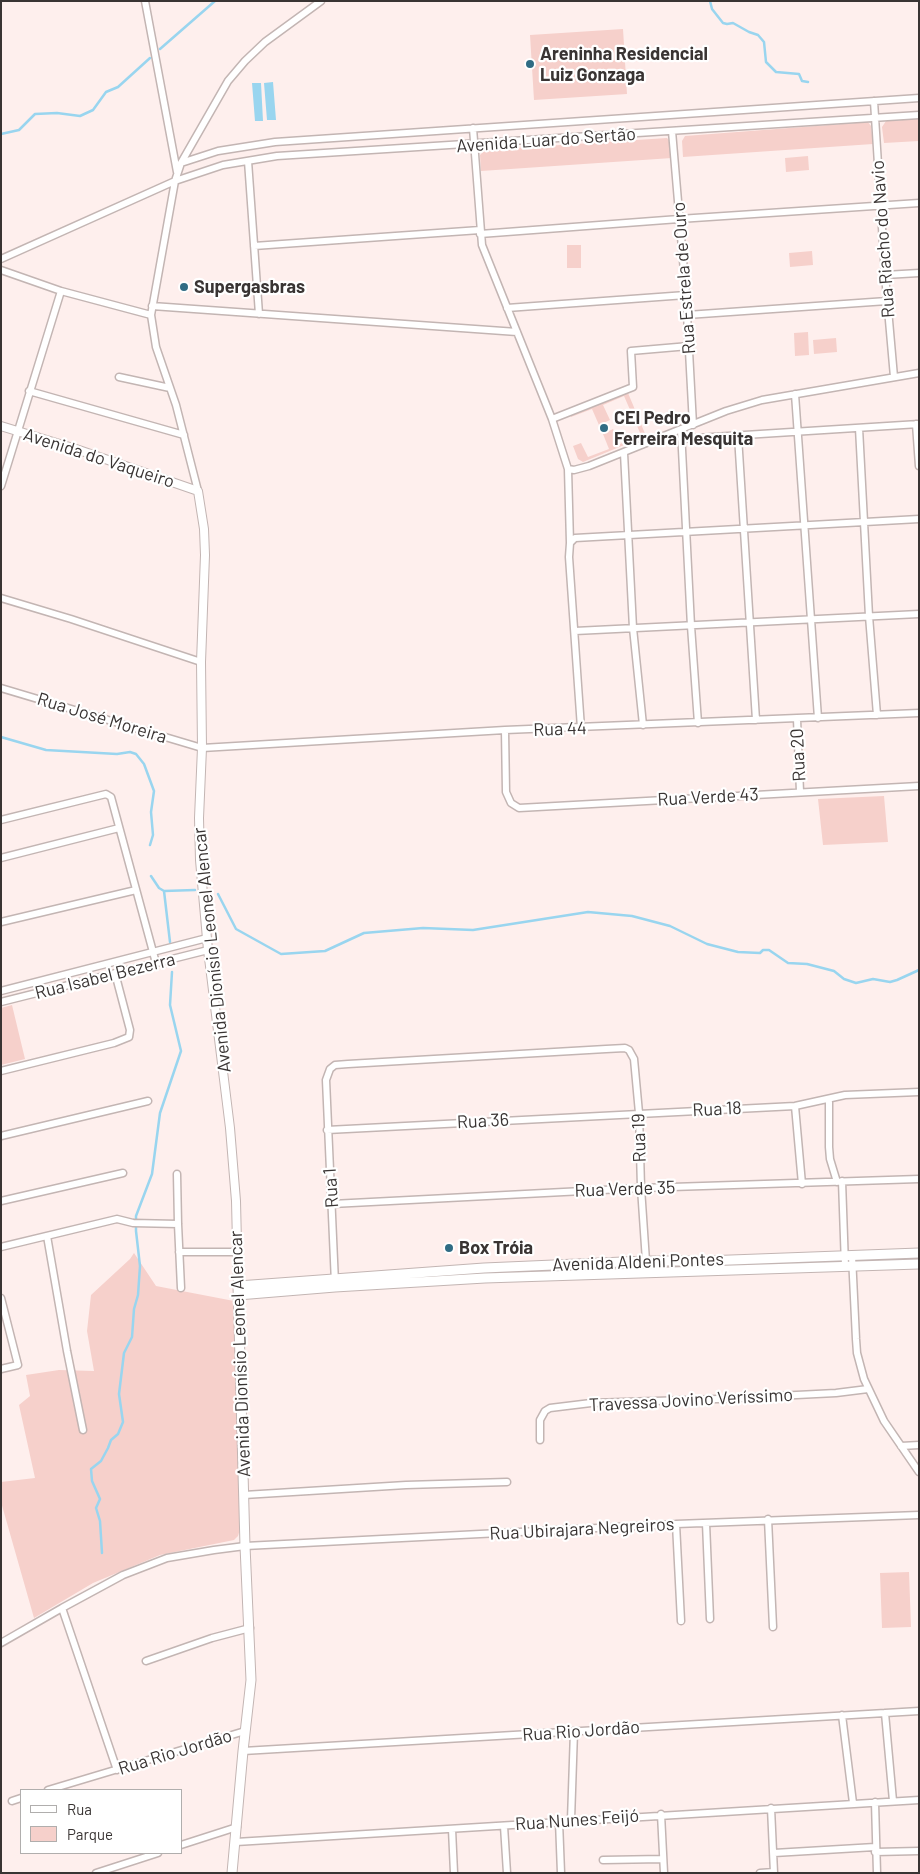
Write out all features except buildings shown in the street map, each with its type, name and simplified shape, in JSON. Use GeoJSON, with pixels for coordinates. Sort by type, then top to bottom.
{"type":"FeatureCollection","features":[{"type":"Feature","properties":{"kind":"main road","name":"Avenida Aldeni Pontes"},"geometry":{"type":"LineString","coordinates":[[238,1291],[484,1268],[919,1253]]}},
{"type":"Feature","properties":{"kind":"main road","name":"Avenida Aldeni Pontes"},"geometry":{"type":"LineString","coordinates":[[335,1283],[919,1264]]}},
{"type":"Feature","properties":{"kind":"main road","name":"Avenida Dionísio Leonel Alencar"},"geometry":{"type":"LineString","coordinates":[[232,1873],[251,1680],[245,1546],[238,1291]]}},
{"type":"Feature","properties":{"kind":"street"},"geometry":{"type":"LineString","coordinates":[[145,1],[178,172]]}},
{"type":"Feature","properties":{"kind":"street","name":"Avenida Dionísio Leonel Alencar"},"geometry":{"type":"LineString","coordinates":[[238,1291],[236,1201],[230,1128],[208,950],[200,860],[199,818],[205,538],[198,491],[184,435],[156,348],[150,315],[175,180],[181,163],[228,81],[245,61],[265,42],[321,1]]}},
{"type":"Feature","properties":{"kind":"street","name":"Avenida Luar do Sertão"},"geometry":{"type":"LineString","coordinates":[[181,163],[218,151],[275,142],[919,98]]}},
{"type":"Feature","properties":{"kind":"street","name":"Rua Riacho do Navio"},"geometry":{"type":"LineString","coordinates":[[874,101],[885,275],[894,377]]}},
{"type":"Feature","properties":{"kind":"street","name":"Avenida Luar do Sertão"},"geometry":{"type":"LineString","coordinates":[[3,258],[175,180],[223,165],[277,156],[474,145],[919,115]]}},
{"type":"Feature","properties":{"kind":"street"},"geometry":{"type":"LineString","coordinates":[[473,128],[482,245],[552,419],[568,469],[569,557],[581,728]]}},
{"type":"Feature","properties":{"kind":"street","name":"Rua Estrela de Ouro"},"geometry":{"type":"LineString","coordinates":[[672,132],[686,295],[693,425]]}},
{"type":"Feature","properties":{"kind":"street"},"geometry":{"type":"LineString","coordinates":[[248,161],[259,314]]}},
{"type":"Feature","properties":{"kind":"street"},"geometry":{"type":"LineString","coordinates":[[254,246],[919,203]]}},
{"type":"Feature","properties":{"kind":"street"},"geometry":{"type":"LineString","coordinates":[[1,250],[3,258]]}},
{"type":"Feature","properties":{"kind":"street"},"geometry":{"type":"LineString","coordinates":[[1,270],[62,291],[150,315]]}},
{"type":"Feature","properties":{"kind":"street"},"geometry":{"type":"LineString","coordinates":[[885,275],[919,273]]}},
{"type":"Feature","properties":{"kind":"street"},"geometry":{"type":"LineString","coordinates":[[1,486],[29,390],[62,291]]}},
{"type":"Feature","properties":{"kind":"street"},"geometry":{"type":"LineString","coordinates":[[507,308],[686,295]]}},
{"type":"Feature","properties":{"kind":"street"},"geometry":{"type":"LineString","coordinates":[[687,315],[887,301]]}},
{"type":"Feature","properties":{"kind":"street"},"geometry":{"type":"LineString","coordinates":[[152,306],[516,332]]}},
{"type":"Feature","properties":{"kind":"street"},"geometry":{"type":"LineString","coordinates":[[552,419],[633,387],[631,351],[689,346]]}},
{"type":"Feature","properties":{"kind":"street"},"geometry":{"type":"LineString","coordinates":[[568,469],[578,470],[745,404],[919,373]]}},
{"type":"Feature","properties":{"kind":"street"},"geometry":{"type":"LineString","coordinates":[[120,377],[170,388]]}},
{"type":"Feature","properties":{"kind":"street"},"geometry":{"type":"LineString","coordinates":[[29,390],[184,435]]}},
{"type":"Feature","properties":{"kind":"street"},"geometry":{"type":"LineString","coordinates":[[795,394],[818,718]]}},
{"type":"Feature","properties":{"kind":"street"},"geometry":{"type":"LineString","coordinates":[[681,439],[917,424],[919,466]]}},
{"type":"Feature","properties":{"kind":"street","name":"Avenida do Vaqueiro"},"geometry":{"type":"LineString","coordinates":[[1,426],[76,449],[198,491]]}},
{"type":"Feature","properties":{"kind":"street"},"geometry":{"type":"LineString","coordinates":[[859,428],[863,522],[877,715]]}},
{"type":"Feature","properties":{"kind":"street"},"geometry":{"type":"LineString","coordinates":[[681,430],[685,532],[698,723]]}},
{"type":"Feature","properties":{"kind":"street"},"geometry":{"type":"LineString","coordinates":[[738,436],[756,720]]}},
{"type":"Feature","properties":{"kind":"street"},"geometry":{"type":"LineString","coordinates":[[624,453],[633,628],[643,725]]}},
{"type":"Feature","properties":{"kind":"street"},"geometry":{"type":"LineString","coordinates":[[570,543],[574,538],[919,520]]}},
{"type":"Feature","properties":{"kind":"street"},"geometry":{"type":"LineString","coordinates":[[1,598],[202,662]]}},
{"type":"Feature","properties":{"kind":"street"},"geometry":{"type":"LineString","coordinates":[[575,632],[919,614]]}},
{"type":"Feature","properties":{"kind":"street","name":"Rua José Moreira"},"geometry":{"type":"LineString","coordinates":[[1,688],[202,748]]}},
{"type":"Feature","properties":{"kind":"street","name":"Rua 44"},"geometry":{"type":"LineString","coordinates":[[202,748],[505,730],[919,713]]}},
{"type":"Feature","properties":{"kind":"street","name":"Rua 20"},"geometry":{"type":"LineString","coordinates":[[797,718],[800,792]]}},
{"type":"Feature","properties":{"kind":"street","name":"Rua Verde 43"},"geometry":{"type":"LineString","coordinates":[[505,730],[506,792],[511,803],[516,807],[919,786]]}},
{"type":"Feature","properties":{"kind":"street"},"geometry":{"type":"LineString","coordinates":[[1,820],[106,794],[112,798],[156,963]]}},
{"type":"Feature","properties":{"kind":"street"},"geometry":{"type":"LineString","coordinates":[[1,858],[119,828]]}},
{"type":"Feature","properties":{"kind":"street"},"geometry":{"type":"LineString","coordinates":[[1,922],[136,890]]}},
{"type":"Feature","properties":{"kind":"street","name":"Rua Isabel Bezerra"},"geometry":{"type":"LineString","coordinates":[[1,991],[208,938]]}},
{"type":"Feature","properties":{"kind":"street","name":"Rua Isabel Bezerra"},"geometry":{"type":"LineString","coordinates":[[1,1002],[208,950]]}},
{"type":"Feature","properties":{"kind":"street"},"geometry":{"type":"LineString","coordinates":[[1,1071],[114,1043],[129,1037],[130,1030],[115,973]]}},
{"type":"Feature","properties":{"kind":"street","name":"Rua 19"},"geometry":{"type":"LineString","coordinates":[[326,1090],[328,1074],[334,1065],[625,1048],[629,1050],[634,1058],[639,1113],[641,1188],[646,1261]]}},
{"type":"Feature","properties":{"kind":"street","name":"Rua 1"},"geometry":{"type":"LineString","coordinates":[[326,1090],[335,1283]]}},
{"type":"Feature","properties":{"kind":"street","name":"Rua 18"},"geometry":{"type":"LineString","coordinates":[[639,1113],[795,1106],[862,1093],[919,1092]]}},
{"type":"Feature","properties":{"kind":"street"},"geometry":{"type":"LineString","coordinates":[[829,1099],[830,1159],[839,1182],[857,1353],[868,1389],[884,1421],[919,1472]]}},
{"type":"Feature","properties":{"kind":"street"},"geometry":{"type":"LineString","coordinates":[[1,1136],[148,1101]]}},
{"type":"Feature","properties":{"kind":"street"},"geometry":{"type":"LineString","coordinates":[[795,1106],[802,1184]]}},
{"type":"Feature","properties":{"kind":"street","name":"Rua 36"},"geometry":{"type":"LineString","coordinates":[[327,1130],[639,1113]]}},
{"type":"Feature","properties":{"kind":"street"},"geometry":{"type":"LineString","coordinates":[[1,1201],[123,1173]]}},
{"type":"Feature","properties":{"kind":"street"},"geometry":{"type":"LineString","coordinates":[[178,1174],[181,1288]]}},
{"type":"Feature","properties":{"kind":"street","name":"Rua Verde 35"},"geometry":{"type":"LineString","coordinates":[[332,1204],[641,1188],[919,1179]]}},
{"type":"Feature","properties":{"kind":"street"},"geometry":{"type":"LineString","coordinates":[[1,1247],[117,1220],[138,1223],[178,1224]]}},
{"type":"Feature","properties":{"kind":"street"},"geometry":{"type":"LineString","coordinates":[[47,1236],[83,1430]]}},
{"type":"Feature","properties":{"kind":"street"},"geometry":{"type":"LineString","coordinates":[[179,1252],[236,1252]]}},
{"type":"Feature","properties":{"kind":"street"},"geometry":{"type":"LineString","coordinates":[[1,1298],[18,1365],[1,1369]]}},
{"type":"Feature","properties":{"kind":"street","name":"Travessa Jovino Veríssimo"},"geometry":{"type":"LineString","coordinates":[[540,1440],[540,1420],[545,1411],[550,1408],[591,1403],[836,1393],[868,1389]]}},
{"type":"Feature","properties":{"kind":"street"},"geometry":{"type":"LineString","coordinates":[[902,1446],[919,1446]]}},
{"type":"Feature","properties":{"kind":"street"},"geometry":{"type":"LineString","coordinates":[[244,1495],[406,1485],[507,1482]]}},
{"type":"Feature","properties":{"kind":"street","name":"Rua Ubirajara Negreiros"},"geometry":{"type":"LineString","coordinates":[[1,1643],[104,1584],[150,1564],[193,1553],[245,1546],[768,1519],[919,1514]]}},
{"type":"Feature","properties":{"kind":"street"},"geometry":{"type":"LineString","coordinates":[[768,1519],[773,1627]]}},
{"type":"Feature","properties":{"kind":"street"},"geometry":{"type":"LineString","coordinates":[[706,1523],[710,1619]]}},
{"type":"Feature","properties":{"kind":"street"},"geometry":{"type":"LineString","coordinates":[[676,1524],[681,1621]]}},
{"type":"Feature","properties":{"kind":"street"},"geometry":{"type":"LineString","coordinates":[[62,1608],[117,1770]]}},
{"type":"Feature","properties":{"kind":"street"},"geometry":{"type":"LineString","coordinates":[[146,1661],[212,1638],[250,1628]]}},
{"type":"Feature","properties":{"kind":"street","name":"Rua Rio Jordão"},"geometry":{"type":"LineString","coordinates":[[243,1750],[919,1711]]}},
{"type":"Feature","properties":{"kind":"street"},"geometry":{"type":"LineString","coordinates":[[885,1713],[893,1801]]}},
{"type":"Feature","properties":{"kind":"street"},"geometry":{"type":"LineString","coordinates":[[842,1715],[853,1803]]}},
{"type":"Feature","properties":{"kind":"street","name":"Rua Rio Jordão"},"geometry":{"type":"LineString","coordinates":[[51,1789],[245,1731]]}},
{"type":"Feature","properties":{"kind":"street"},"geometry":{"type":"LineString","coordinates":[[572,1820],[574,1731]]}},
{"type":"Feature","properties":{"kind":"street"},"geometry":{"type":"LineString","coordinates":[[12,1801],[20,1798]]}},
{"type":"Feature","properties":{"kind":"street","name":"Rua Nunes Feijó"},"geometry":{"type":"LineString","coordinates":[[236,1842],[504,1826],[661,1814],[919,1800]]}},
{"type":"Feature","properties":{"kind":"street"},"geometry":{"type":"LineString","coordinates":[[874,1802],[876,1873]]}},
{"type":"Feature","properties":{"kind":"street"},"geometry":{"type":"LineString","coordinates":[[760,1873],[774,1872],[771,1808]]}},
{"type":"Feature","properties":{"kind":"street"},"geometry":{"type":"LineString","coordinates":[[661,1814],[664,1873]]}},
{"type":"Feature","properties":{"kind":"street"},"geometry":{"type":"LineString","coordinates":[[559,1821],[561,1873]]}},
{"type":"Feature","properties":{"kind":"street"},"geometry":{"type":"LineString","coordinates":[[504,1826],[507,1873]]}},
{"type":"Feature","properties":{"kind":"street"},"geometry":{"type":"LineString","coordinates":[[182,1845],[237,1827]]}},
{"type":"Feature","properties":{"kind":"street"},"geometry":{"type":"LineString","coordinates":[[452,1829],[454,1873]]}},
{"type":"Feature","properties":{"kind":"street"},"geometry":{"type":"LineString","coordinates":[[774,1853],[875,1850],[919,1851]]}},
{"type":"Feature","properties":{"kind":"street"},"geometry":{"type":"LineString","coordinates":[[96,1873],[155,1854]]}},
{"type":"Feature","properties":{"kind":"street"},"geometry":{"type":"LineString","coordinates":[[603,1860],[663,1859]]}},
{"type":"Feature","properties":{"kind":"green space"},"geometry":{"type":"Polygon","coordinates":[[[623,29],[627,94],[534,100],[530,35],[623,29]]]}},
{"type":"Feature","properties":{"kind":"green space"},"geometry":{"type":"Polygon","coordinates":[[[919,119],[919,141],[884,143],[882,127],[886,121],[919,119]]]}},
{"type":"Feature","properties":{"kind":"green space"},"geometry":{"type":"Polygon","coordinates":[[[868,122],[871,126],[873,144],[683,157],[682,141],[685,136],[868,122]]]}},
{"type":"Feature","properties":{"kind":"green space"},"geometry":{"type":"Polygon","coordinates":[[[667,138],[670,141],[672,158],[481,171],[480,155],[485,150],[667,138]]]}},
{"type":"Feature","properties":{"kind":"green space"},"geometry":{"type":"Polygon","coordinates":[[[808,156],[809,170],[786,172],[785,158],[808,156]]]}},
{"type":"Feature","properties":{"kind":"green space"},"geometry":{"type":"Polygon","coordinates":[[[567,245],[581,245],[581,268],[567,268],[567,245]]]}},
{"type":"Feature","properties":{"kind":"green space"},"geometry":{"type":"Polygon","coordinates":[[[812,251],[813,265],[790,267],[789,253],[812,251]]]}},
{"type":"Feature","properties":{"kind":"green space"},"geometry":{"type":"Polygon","coordinates":[[[808,332],[809,355],[795,356],[794,333],[808,332]]]}},
{"type":"Feature","properties":{"kind":"green space"},"geometry":{"type":"Polygon","coordinates":[[[836,338],[837,352],[814,354],[813,340],[836,338]]]}},
{"type":"Feature","properties":{"kind":"green space"},"geometry":{"type":"Polygon","coordinates":[[[628,393],[646,436],[583,462],[578,459],[573,446],[581,443],[588,457],[609,449],[603,434],[613,429],[620,444],[641,435],[624,396],[603,405],[610,420],[599,425],[592,409],[571,417],[628,393]]]}},
{"type":"Feature","properties":{"kind":"green space"},"geometry":{"type":"Polygon","coordinates":[[[884,796],[888,842],[823,845],[818,799],[884,796]]]}},
{"type":"Feature","properties":{"kind":"green space"},"geometry":{"type":"Polygon","coordinates":[[[12,1005],[25,1059],[1,1065],[1,1008],[12,1005]]]}},
{"type":"Feature","properties":{"kind":"green space"},"geometry":{"type":"Polygon","coordinates":[[[134,1253],[156,1286],[234,1301],[242,1523],[238,1536],[234,1540],[160,1555],[93,1583],[34,1618],[1,1502],[1,1482],[35,1478],[19,1405],[30,1396],[26,1375],[59,1370],[94,1371],[87,1331],[91,1295],[134,1253]]]}},
{"type":"Feature","properties":{"kind":"green space"},"geometry":{"type":"Polygon","coordinates":[[[909,1572],[911,1627],[882,1628],[880,1573],[909,1572]]]}},
{"type":"Feature","properties":{"kind":"water"},"geometry":{"type":"Polygon","coordinates":[[[273,82],[276,120],[267,120],[264,83],[273,82]]]}},
{"type":"Feature","properties":{"kind":"water"},"geometry":{"type":"Polygon","coordinates":[[[252,83],[261,83],[263,121],[255,121],[252,83]]]}},
{"type":"Feature","properties":{"kind":"waterway"},"geometry":{"type":"LineString","coordinates":[[160,49],[215,1]]}},
{"type":"Feature","properties":{"kind":"waterway"},"geometry":{"type":"LineString","coordinates":[[710,1],[712,9],[723,23],[733,23],[758,35],[764,42],[766,62],[776,72],[799,74],[802,81],[808,82]]}},
{"type":"Feature","properties":{"kind":"waterway"},"geometry":{"type":"LineString","coordinates":[[1,134],[19,130],[35,114],[57,113],[80,116],[93,110],[106,92],[118,87],[150,58]]}},
{"type":"Feature","properties":{"kind":"waterway"},"geometry":{"type":"LineString","coordinates":[[1,737],[46,750],[117,754],[130,752],[136,754],[144,764],[154,791],[151,812],[153,835],[150,845]]}},
{"type":"Feature","properties":{"kind":"waterway"},"geometry":{"type":"LineString","coordinates":[[151,876],[159,888],[164,891],[195,890]]}},
{"type":"Feature","properties":{"kind":"waterway"},"geometry":{"type":"LineString","coordinates":[[164,891],[170,942]]}},
{"type":"Feature","properties":{"kind":"waterway"},"geometry":{"type":"LineString","coordinates":[[218,894],[236,929],[281,954],[325,951],[364,933],[423,928],[473,930],[588,912],[632,916],[670,926],[707,944],[738,952],[760,953],[763,950],[769,950],[788,963],[807,964],[834,971],[844,979],[856,983],[873,979],[890,982],[919,970]]}},
{"type":"Feature","properties":{"kind":"waterway"},"geometry":{"type":"LineString","coordinates":[[102,1553],[100,1521],[96,1508],[100,1499],[92,1481],[91,1469],[101,1461],[111,1440],[118,1434],[123,1422],[119,1394],[124,1353],[132,1337],[140,1266],[136,1216],[152,1174],[160,1113],[181,1051],[170,1005],[172,972]]}},
{"type":"Feature","properties":{"kind":"place","name":"Areninha Residencial Luiz Gonzaga"},"geometry":{"type":"Point","coordinates":[530,64]}},
{"type":"Feature","properties":{"kind":"place","name":"Supergasbras"},"geometry":{"type":"Point","coordinates":[184,287]}},
{"type":"Feature","properties":{"kind":"place","name":"CEI Pedro Ferreira Mesquita"},"geometry":{"type":"Point","coordinates":[604,428]}},
{"type":"Feature","properties":{"kind":"place","name":"Box Tróia"},"geometry":{"type":"Point","coordinates":[449,1248]}}]}
